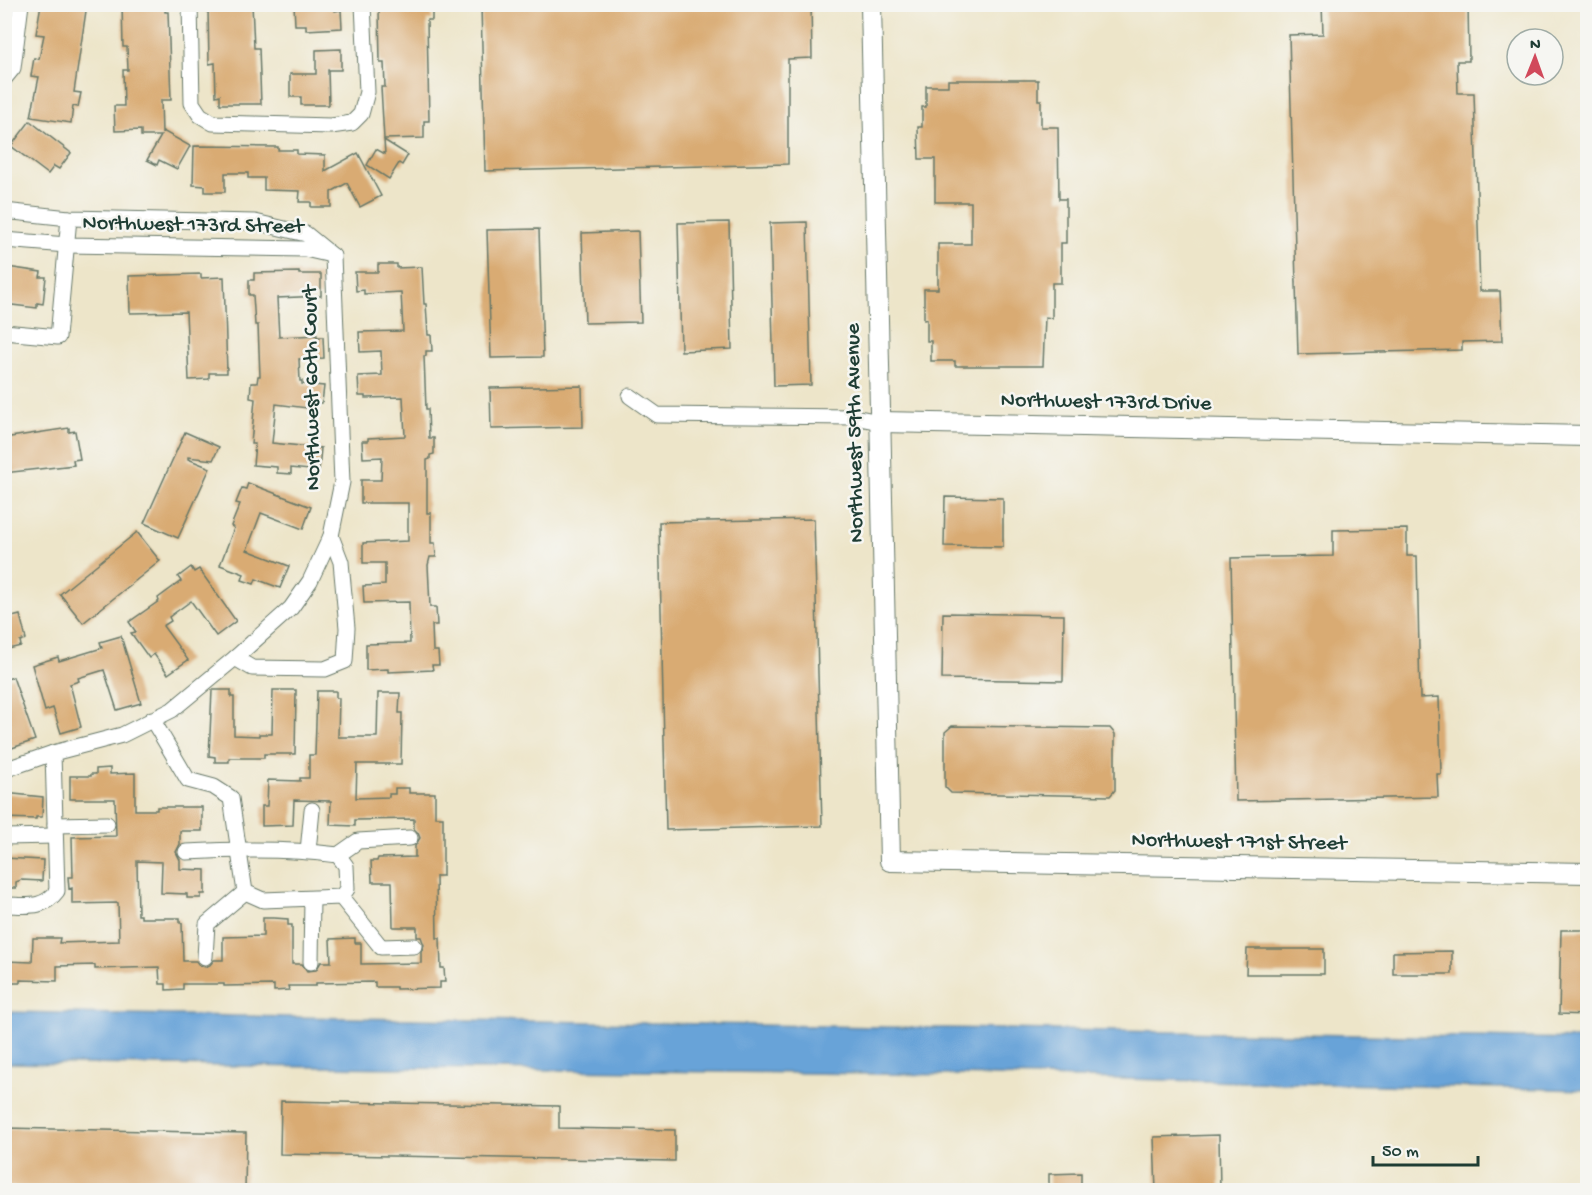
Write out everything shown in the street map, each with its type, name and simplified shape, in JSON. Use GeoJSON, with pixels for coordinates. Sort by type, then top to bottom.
{"type":"FeatureCollection","features":[{"type":"Feature","properties":{"kind":"street"},"geometry":{"type":"LineString","coordinates":[[4,79],[13,68],[21,4]]}},
{"type":"Feature","properties":{"kind":"street"},"geometry":{"type":"LineString","coordinates":[[190,4],[192,103],[200,115],[213,123],[331,126],[352,123],[361,114],[368,92],[363,4]]}},
{"type":"Feature","properties":{"kind":"street","name":"Northwest 59th Avenue"},"geometry":{"type":"LineString","coordinates":[[871,4],[890,861]]}},
{"type":"Feature","properties":{"kind":"street","name":"Northwest 173rd Street"},"geometry":{"type":"LineString","coordinates":[[4,211],[69,218],[255,222],[306,234],[333,256]]}},
{"type":"Feature","properties":{"kind":"street","name":"Northwest 173rd Street"},"geometry":{"type":"LineString","coordinates":[[4,332],[58,337],[69,218]]}},
{"type":"Feature","properties":{"kind":"street","name":"Northwest 173rd Street"},"geometry":{"type":"LineString","coordinates":[[4,240],[67,245],[305,249],[333,256]]}},
{"type":"Feature","properties":{"kind":"street","name":"Northwest 60th Court"},"geometry":{"type":"LineString","coordinates":[[331,537],[342,482],[333,256]]}},
{"type":"Feature","properties":{"kind":"street","name":"Northwest 173rd Drive"},"geometry":{"type":"LineString","coordinates":[[630,396],[657,415],[854,417],[880,422],[1587,435]]}},
{"type":"Feature","properties":{"kind":"street"},"geometry":{"type":"LineString","coordinates":[[236,658],[252,668],[325,669],[345,661],[347,628],[341,562],[331,537]]}},
{"type":"Feature","properties":{"kind":"street"},"geometry":{"type":"LineString","coordinates":[[4,770],[53,753],[122,735],[172,710],[236,658],[291,608],[310,581],[331,537]]}},
{"type":"Feature","properties":{"kind":"street"},"geometry":{"type":"LineString","coordinates":[[152,719],[188,780],[214,787],[231,798],[245,892]]}},
{"type":"Feature","properties":{"kind":"street"},"geometry":{"type":"LineString","coordinates":[[4,905],[36,905],[50,901],[57,891],[53,753]]}},
{"type":"Feature","properties":{"kind":"street"},"geometry":{"type":"LineString","coordinates":[[308,851],[312,810]]}},
{"type":"Feature","properties":{"kind":"street"},"geometry":{"type":"LineString","coordinates":[[4,837],[107,824]]}},
{"type":"Feature","properties":{"kind":"street"},"geometry":{"type":"LineString","coordinates":[[186,852],[238,849],[308,851],[338,855],[358,841],[410,838]]}},
{"type":"Feature","properties":{"kind":"street"},"geometry":{"type":"LineString","coordinates":[[245,892],[263,900],[341,897],[347,890],[346,866],[338,855]]}},
{"type":"Feature","properties":{"kind":"street","name":"Northwest 171st Street"},"geometry":{"type":"LineString","coordinates":[[890,861],[1587,873]]}},
{"type":"Feature","properties":{"kind":"street"},"geometry":{"type":"LineString","coordinates":[[205,957],[207,924],[245,892]]}},
{"type":"Feature","properties":{"kind":"street"},"geometry":{"type":"LineString","coordinates":[[341,897],[381,946],[414,945]]}},
{"type":"Feature","properties":{"kind":"street"},"geometry":{"type":"LineString","coordinates":[[311,962],[312,899]]}},
{"type":"Feature","properties":{"kind":"water"},"geometry":{"type":"Polygon","coordinates":[[[5,1012],[1587,1039],[1588,1090],[953,1075],[5,1063],[5,1012]]]}},
{"type":"Feature","properties":{"kind":"building"},"geometry":{"type":"Polygon","coordinates":[[[41,4],[87,4],[74,92],[81,93],[78,107],[73,106],[71,123],[31,117],[39,77],[31,76],[34,58],[39,59],[44,35],[36,34],[41,4]]]}},
{"type":"Feature","properties":{"kind":"building"},"geometry":{"type":"Polygon","coordinates":[[[122,4],[165,4],[165,12],[168,12],[171,100],[161,100],[162,134],[163,131],[190,146],[177,169],[159,160],[157,165],[147,160],[161,136],[141,136],[141,130],[115,131],[114,106],[124,106],[123,70],[128,70],[127,47],[123,47],[122,4]]]}},
{"type":"Feature","properties":{"kind":"building"},"geometry":{"type":"Polygon","coordinates":[[[215,4],[252,4],[254,48],[259,48],[261,104],[220,104],[220,95],[216,96],[215,63],[209,64],[208,8],[215,8],[215,4]]]}},
{"type":"Feature","properties":{"kind":"building"},"geometry":{"type":"Polygon","coordinates":[[[294,4],[334,4],[335,11],[341,10],[342,28],[306,30],[306,25],[295,25],[294,4]]]}},
{"type":"Feature","properties":{"kind":"building"},"geometry":{"type":"Polygon","coordinates":[[[392,4],[432,4],[432,20],[427,20],[429,121],[424,121],[424,138],[384,139],[381,87],[385,87],[384,63],[380,63],[379,8],[392,9],[392,4]]]}},
{"type":"Feature","properties":{"kind":"building"},"geometry":{"type":"Polygon","coordinates":[[[811,4],[812,58],[788,59],[788,164],[485,171],[481,5],[811,4]]]}},
{"type":"Feature","properties":{"kind":"building"},"geometry":{"type":"Polygon","coordinates":[[[1322,4],[1468,4],[1469,61],[1457,61],[1458,93],[1474,93],[1480,291],[1500,291],[1502,341],[1462,342],[1462,350],[1298,354],[1289,35],[1323,34],[1322,4]]]}},
{"type":"Feature","properties":{"kind":"building"},"geometry":{"type":"Polygon","coordinates":[[[341,49],[341,70],[328,70],[329,105],[301,105],[301,97],[290,97],[290,74],[316,74],[316,50],[341,49]]]}},
{"type":"Feature","properties":{"kind":"building"},"geometry":{"type":"Polygon","coordinates":[[[948,80],[1038,80],[1041,127],[1058,127],[1059,199],[1066,199],[1066,243],[1061,243],[1061,283],[1052,283],[1052,318],[1045,317],[1043,366],[955,366],[955,361],[931,361],[931,341],[927,341],[927,319],[924,320],[924,289],[938,289],[938,244],[971,244],[971,202],[935,202],[935,159],[919,159],[918,127],[922,127],[922,107],[926,107],[926,86],[948,86],[948,80]]]}},
{"type":"Feature","properties":{"kind":"building"},"geometry":{"type":"Polygon","coordinates":[[[30,121],[71,153],[59,169],[54,166],[48,174],[11,146],[30,121]]]}},
{"type":"Feature","properties":{"kind":"building"},"geometry":{"type":"Polygon","coordinates":[[[384,140],[408,155],[402,165],[399,163],[389,179],[367,165],[376,149],[385,154],[384,140]]]}},
{"type":"Feature","properties":{"kind":"building"},"geometry":{"type":"Polygon","coordinates":[[[194,146],[278,147],[278,150],[297,150],[297,154],[325,155],[325,171],[358,153],[381,196],[360,207],[347,183],[331,192],[331,207],[311,207],[311,202],[299,202],[300,191],[264,190],[264,178],[248,178],[248,173],[225,173],[225,192],[205,192],[205,186],[193,185],[194,146]]]}},
{"type":"Feature","properties":{"kind":"building"},"geometry":{"type":"Polygon","coordinates":[[[729,222],[732,349],[681,351],[678,223],[729,222]]]}},
{"type":"Feature","properties":{"kind":"building"},"geometry":{"type":"Polygon","coordinates":[[[807,222],[811,385],[774,386],[770,223],[807,222]]]}},
{"type":"Feature","properties":{"kind":"building"},"geometry":{"type":"Polygon","coordinates":[[[539,229],[543,357],[491,358],[487,230],[539,229]]]}},
{"type":"Feature","properties":{"kind":"building"},"geometry":{"type":"Polygon","coordinates":[[[638,231],[641,322],[585,323],[582,233],[638,231]]]}},
{"type":"Feature","properties":{"kind":"building"},"geometry":{"type":"Polygon","coordinates":[[[378,264],[397,264],[397,268],[422,267],[424,304],[426,304],[428,335],[431,335],[432,351],[426,351],[426,356],[424,356],[429,438],[434,438],[434,454],[430,455],[430,459],[427,460],[427,513],[431,513],[431,543],[435,543],[436,557],[430,557],[428,565],[430,607],[436,607],[437,625],[432,625],[433,651],[438,651],[439,665],[432,665],[433,670],[388,672],[388,669],[366,670],[366,644],[410,643],[409,602],[364,603],[363,586],[385,585],[385,563],[363,563],[363,543],[408,541],[408,503],[361,503],[361,480],[381,480],[382,457],[363,458],[362,441],[368,441],[368,438],[405,436],[403,397],[365,398],[365,396],[359,396],[358,376],[382,375],[381,351],[360,352],[359,332],[403,331],[401,292],[364,294],[364,290],[356,291],[355,272],[378,272],[378,264]]]}},
{"type":"Feature","properties":{"kind":"building"},"geometry":{"type":"Polygon","coordinates":[[[7,267],[41,272],[40,277],[46,277],[43,304],[37,303],[37,308],[4,304],[4,272],[7,267]]]}},
{"type":"Feature","properties":{"kind":"building"},"geometry":{"type":"Polygon","coordinates":[[[299,272],[299,274],[321,274],[321,296],[277,298],[279,337],[317,335],[317,337],[323,337],[324,358],[299,359],[302,384],[324,386],[322,403],[316,403],[315,409],[276,404],[272,443],[321,448],[319,471],[291,468],[291,474],[277,473],[277,467],[253,465],[255,444],[251,444],[255,399],[250,398],[251,383],[257,383],[258,376],[260,376],[258,325],[255,325],[253,295],[249,295],[249,280],[254,280],[254,273],[299,272]]]}},
{"type":"Feature","properties":{"kind":"building"},"geometry":{"type":"Polygon","coordinates":[[[201,274],[201,278],[224,277],[227,373],[209,373],[209,379],[189,380],[186,312],[130,313],[129,276],[201,274]]]}},
{"type":"Feature","properties":{"kind":"building"},"geometry":{"type":"Polygon","coordinates":[[[582,386],[583,427],[491,429],[490,388],[582,386]]]}},
{"type":"Feature","properties":{"kind":"building"},"geometry":{"type":"Polygon","coordinates":[[[69,428],[69,432],[75,431],[80,459],[73,460],[74,465],[4,473],[4,438],[69,428]]]}},
{"type":"Feature","properties":{"kind":"building"},"geometry":{"type":"Polygon","coordinates":[[[185,432],[219,447],[213,460],[188,457],[210,468],[178,538],[144,523],[185,432]]]}},
{"type":"Feature","properties":{"kind":"building"},"geometry":{"type":"Polygon","coordinates":[[[248,483],[311,507],[303,529],[261,513],[247,550],[289,566],[280,588],[256,579],[254,584],[242,580],[244,574],[220,565],[234,528],[231,526],[240,504],[236,503],[242,488],[246,489],[248,483]]]}},
{"type":"Feature","properties":{"kind":"building"},"geometry":{"type":"Polygon","coordinates":[[[945,497],[1003,498],[1003,547],[944,546],[945,497]]]}},
{"type":"Feature","properties":{"kind":"building"},"geometry":{"type":"Polygon","coordinates":[[[814,519],[822,826],[666,830],[659,522],[814,519]]]}},
{"type":"Feature","properties":{"kind":"building"},"geometry":{"type":"Polygon","coordinates":[[[1407,529],[1407,556],[1417,556],[1420,698],[1439,697],[1441,774],[1437,774],[1438,797],[1236,801],[1231,558],[1333,556],[1333,530],[1407,529]]]}},
{"type":"Feature","properties":{"kind":"building"},"geometry":{"type":"Polygon","coordinates":[[[137,532],[160,561],[83,623],[60,594],[137,532]]]}},
{"type":"Feature","properties":{"kind":"building"},"geometry":{"type":"Polygon","coordinates":[[[191,567],[194,572],[199,569],[236,621],[216,636],[191,601],[169,617],[171,621],[163,626],[188,660],[168,674],[154,654],[149,658],[131,633],[136,632],[129,622],[159,601],[158,598],[181,581],[178,577],[191,567]]]}},
{"type":"Feature","properties":{"kind":"building"},"geometry":{"type":"Polygon","coordinates":[[[943,613],[1064,615],[1063,681],[942,679],[943,613]]]}},
{"type":"Feature","properties":{"kind":"building"},"geometry":{"type":"Polygon","coordinates":[[[20,615],[26,639],[20,641],[21,646],[4,650],[4,619],[20,615]]]}},
{"type":"Feature","properties":{"kind":"building"},"geometry":{"type":"Polygon","coordinates":[[[121,636],[141,703],[117,710],[104,670],[78,678],[79,681],[70,684],[81,727],[61,733],[53,708],[45,711],[32,665],[58,657],[59,661],[102,648],[100,642],[121,636]]]}},
{"type":"Feature","properties":{"kind":"building"},"geometry":{"type":"Polygon","coordinates":[[[13,677],[35,740],[12,748],[4,728],[4,680],[13,677]]]}},
{"type":"Feature","properties":{"kind":"building"},"geometry":{"type":"Polygon","coordinates":[[[212,690],[231,690],[231,697],[234,697],[234,735],[259,736],[259,734],[272,734],[273,690],[296,690],[295,754],[264,754],[264,758],[229,758],[229,762],[215,762],[215,757],[209,756],[212,690]]]}},
{"type":"Feature","properties":{"kind":"building"},"geometry":{"type":"Polygon","coordinates":[[[317,691],[336,691],[336,698],[339,698],[338,737],[377,737],[378,693],[400,693],[401,764],[357,764],[356,798],[389,797],[389,794],[395,794],[395,788],[409,788],[409,793],[435,793],[435,817],[443,817],[443,876],[436,876],[437,938],[440,938],[441,968],[444,968],[445,982],[440,982],[440,988],[396,989],[396,987],[375,987],[375,982],[316,983],[316,986],[288,986],[289,990],[274,991],[274,985],[183,984],[183,989],[166,990],[166,984],[160,984],[159,967],[95,969],[95,965],[57,966],[57,981],[20,980],[20,983],[4,983],[4,961],[32,962],[33,938],[60,938],[59,943],[119,941],[118,903],[72,904],[72,888],[69,889],[68,877],[73,877],[72,837],[116,836],[115,799],[70,799],[70,776],[91,776],[91,774],[96,774],[96,769],[110,768],[110,774],[135,773],[135,810],[157,810],[157,807],[202,807],[202,831],[180,831],[180,844],[176,852],[180,860],[180,869],[205,870],[205,894],[201,894],[201,898],[187,898],[187,894],[161,893],[162,862],[137,861],[138,915],[141,915],[141,918],[180,918],[183,961],[196,961],[205,967],[214,960],[223,960],[223,937],[263,936],[263,918],[274,918],[288,919],[288,925],[292,925],[292,964],[302,964],[307,971],[316,970],[321,962],[331,962],[330,939],[355,938],[355,943],[361,943],[361,964],[421,963],[421,952],[424,945],[421,937],[417,937],[417,927],[393,927],[392,882],[372,882],[371,861],[377,861],[378,858],[415,857],[415,846],[420,838],[414,829],[414,819],[355,820],[355,826],[330,825],[331,801],[294,800],[293,825],[262,826],[262,806],[267,806],[268,780],[300,781],[300,778],[309,778],[309,755],[315,755],[317,691]]]}},
{"type":"Feature","properties":{"kind":"building"},"geometry":{"type":"Polygon","coordinates":[[[952,726],[1110,728],[1115,734],[1115,790],[1110,796],[951,793],[945,787],[945,732],[952,726]]]}},
{"type":"Feature","properties":{"kind":"building"},"geometry":{"type":"Polygon","coordinates":[[[4,793],[43,797],[42,817],[36,817],[36,819],[4,818],[4,793]]]}},
{"type":"Feature","properties":{"kind":"building"},"geometry":{"type":"Polygon","coordinates":[[[4,858],[43,860],[42,881],[21,880],[16,882],[16,888],[4,888],[4,858]]]}},
{"type":"Feature","properties":{"kind":"building"},"geometry":{"type":"Polygon","coordinates":[[[1561,930],[1587,930],[1587,1015],[1559,1014],[1561,930]]]}},
{"type":"Feature","properties":{"kind":"building"},"geometry":{"type":"Polygon","coordinates":[[[1247,949],[1324,949],[1324,974],[1246,974],[1247,949]]]}},
{"type":"Feature","properties":{"kind":"building"},"geometry":{"type":"Polygon","coordinates":[[[1452,951],[1452,974],[1393,974],[1393,952],[1452,951]]]}},
{"type":"Feature","properties":{"kind":"building"},"geometry":{"type":"Polygon","coordinates":[[[281,1101],[559,1106],[559,1128],[675,1130],[675,1161],[280,1154],[281,1101]]]}},
{"type":"Feature","properties":{"kind":"building"},"geometry":{"type":"Polygon","coordinates":[[[4,1128],[246,1133],[245,1191],[4,1187],[4,1128]]]}},
{"type":"Feature","properties":{"kind":"building"},"geometry":{"type":"Polygon","coordinates":[[[1219,1135],[1220,1191],[1156,1191],[1154,1137],[1219,1135]]]}},
{"type":"Feature","properties":{"kind":"building"},"geometry":{"type":"Polygon","coordinates":[[[1081,1173],[1081,1191],[1049,1191],[1049,1174],[1081,1173]]]}}]}
